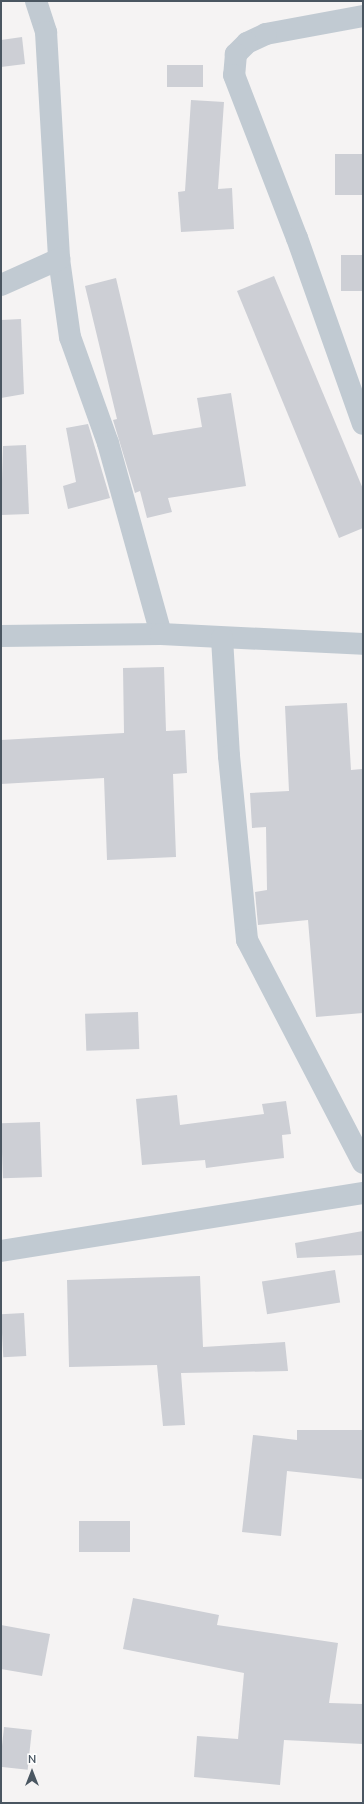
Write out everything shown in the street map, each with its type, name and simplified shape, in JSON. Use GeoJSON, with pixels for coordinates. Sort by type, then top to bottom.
{"type":"FeatureCollection","features":[{"type":"Feature","properties":{"kind":"street"},"geometry":{"type":"LineString","coordinates":[[36,1],[46,32],[59,259],[70,337],[108,443],[161,634]]}},
{"type":"Feature","properties":{"kind":"street"},"geometry":{"type":"LineString","coordinates":[[363,16],[266,34],[254,40],[236,54],[234,75],[297,238],[363,424]]}},
{"type":"Feature","properties":{"kind":"street"},"geometry":{"type":"LineString","coordinates":[[1,285],[59,259]]}},
{"type":"Feature","properties":{"kind":"street"},"geometry":{"type":"LineString","coordinates":[[1,636],[161,634],[363,644]]}},
{"type":"Feature","properties":{"kind":"street"},"geometry":{"type":"LineString","coordinates":[[222,638],[229,756],[247,940],[363,1163]]}},
{"type":"Feature","properties":{"kind":"street"},"geometry":{"type":"LineString","coordinates":[[1,1251],[363,1192]]}},
{"type":"Feature","properties":{"kind":"building"},"geometry":{"type":"Polygon","coordinates":[[[22,37],[25,64],[1,67],[1,40],[22,37]]]}},
{"type":"Feature","properties":{"kind":"building"},"geometry":{"type":"Polygon","coordinates":[[[167,65],[203,65],[203,87],[167,87],[167,65]]]}},
{"type":"Feature","properties":{"kind":"building"},"geometry":{"type":"Polygon","coordinates":[[[191,100],[224,102],[218,189],[232,188],[234,229],[181,232],[178,192],[185,191],[191,100]]]}},
{"type":"Feature","properties":{"kind":"building"},"geometry":{"type":"Polygon","coordinates":[[[335,154],[363,154],[363,195],[335,195],[335,154]]]}},
{"type":"Feature","properties":{"kind":"building"},"geometry":{"type":"Polygon","coordinates":[[[341,255],[363,255],[363,291],[341,291],[341,255]]]}},
{"type":"Feature","properties":{"kind":"building"},"geometry":{"type":"Polygon","coordinates":[[[274,276],[363,489],[363,528],[339,538],[237,291],[274,276]]]}},
{"type":"Feature","properties":{"kind":"building"},"geometry":{"type":"Polygon","coordinates":[[[116,278],[153,435],[202,427],[197,398],[231,393],[246,486],[168,498],[172,512],[147,518],[140,491],[135,493],[113,420],[117,419],[85,286],[116,278]]]}},
{"type":"Feature","properties":{"kind":"building"},"geometry":{"type":"Polygon","coordinates":[[[21,319],[24,394],[1,398],[1,320],[21,319]]]}},
{"type":"Feature","properties":{"kind":"building"},"geometry":{"type":"Polygon","coordinates":[[[88,424],[110,498],[68,509],[63,486],[76,482],[66,428],[88,424]]]}},
{"type":"Feature","properties":{"kind":"building"},"geometry":{"type":"Polygon","coordinates":[[[26,445],[29,514],[1,515],[3,446],[26,445]]]}},
{"type":"Feature","properties":{"kind":"building"},"geometry":{"type":"Polygon","coordinates":[[[164,667],[166,731],[185,730],[187,773],[173,774],[176,857],[107,860],[104,778],[1,784],[1,740],[124,733],[123,668],[164,667]]]}},
{"type":"Feature","properties":{"kind":"building"},"geometry":{"type":"Polygon","coordinates":[[[347,703],[351,770],[362,769],[363,1013],[316,1017],[308,920],[258,925],[255,892],[267,890],[266,827],[252,828],[250,793],[289,791],[285,706],[347,703]]]}},
{"type":"Feature","properties":{"kind":"building"},"geometry":{"type":"Polygon","coordinates":[[[138,1012],[139,1049],[86,1051],[85,1014],[138,1012]]]}},
{"type":"Feature","properties":{"kind":"building"},"geometry":{"type":"Polygon","coordinates":[[[177,1095],[180,1125],[264,1114],[262,1104],[286,1101],[291,1134],[282,1135],[284,1158],[206,1168],[205,1160],[142,1165],[136,1099],[177,1095]]]}},
{"type":"Feature","properties":{"kind":"building"},"geometry":{"type":"Polygon","coordinates":[[[40,1122],[42,1177],[3,1178],[1,1123],[40,1122]]]}},
{"type":"Feature","properties":{"kind":"building"},"geometry":{"type":"Polygon","coordinates":[[[363,1231],[363,1255],[297,1258],[295,1243],[363,1231]]]}},
{"type":"Feature","properties":{"kind":"building"},"geometry":{"type":"Polygon","coordinates":[[[335,1270],[340,1303],[267,1314],[262,1282],[335,1270]]]}},
{"type":"Feature","properties":{"kind":"building"},"geometry":{"type":"Polygon","coordinates":[[[200,1276],[203,1347],[285,1342],[288,1371],[181,1373],[185,1425],[163,1426],[157,1365],[69,1367],[67,1280],[200,1276]]]}},
{"type":"Feature","properties":{"kind":"building"},"geometry":{"type":"Polygon","coordinates":[[[24,1313],[26,1356],[3,1357],[1,1314],[24,1313]]]}},
{"type":"Feature","properties":{"kind":"building"},"geometry":{"type":"Polygon","coordinates":[[[297,1430],[363,1430],[363,1479],[287,1471],[281,1536],[242,1532],[253,1435],[297,1440],[297,1430]]]}},
{"type":"Feature","properties":{"kind":"building"},"geometry":{"type":"Polygon","coordinates":[[[79,1521],[130,1521],[130,1552],[79,1552],[79,1521]]]}},
{"type":"Feature","properties":{"kind":"building"},"geometry":{"type":"Polygon","coordinates":[[[133,1598],[219,1615],[217,1625],[338,1643],[329,1703],[363,1704],[363,1744],[284,1740],[280,1785],[194,1777],[197,1736],[238,1739],[244,1673],[123,1649],[133,1598]]]}},
{"type":"Feature","properties":{"kind":"building"},"geometry":{"type":"Polygon","coordinates":[[[1,1625],[50,1634],[42,1676],[1,1669],[1,1625]]]}},
{"type":"Feature","properties":{"kind":"building"},"geometry":{"type":"Polygon","coordinates":[[[4,1727],[32,1730],[28,1770],[1,1767],[4,1727]]]}}]}
